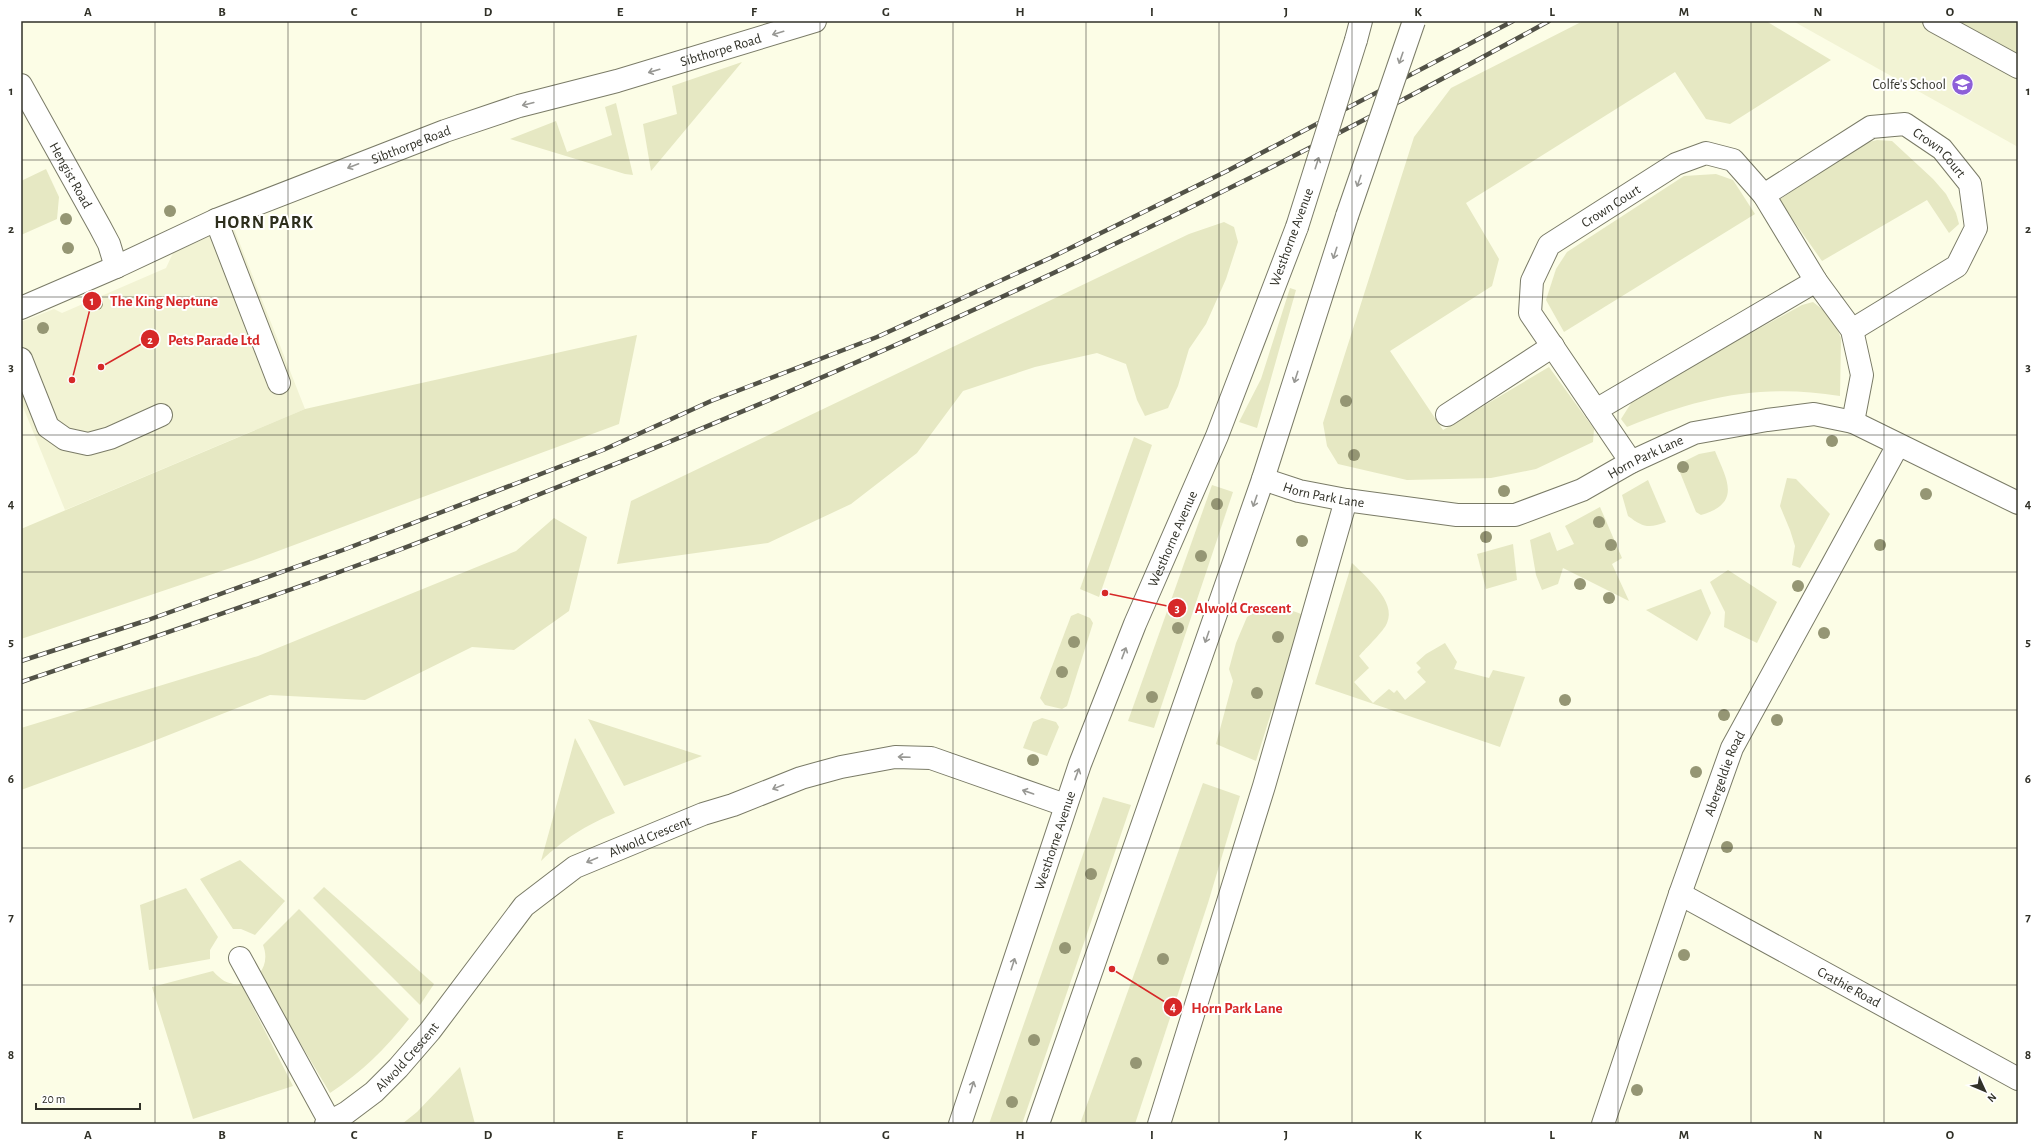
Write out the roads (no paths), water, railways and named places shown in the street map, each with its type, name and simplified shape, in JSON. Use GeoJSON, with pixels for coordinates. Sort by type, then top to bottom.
{"type":"FeatureCollection","features":[{"type":"Feature","properties":{"kind":"main road","name":"Sibthorpe Road"},"geometry":{"type":"LineString","coordinates":[[21,308],[116,267],[216,220],[445,130],[519,106],[617,81],[816,21]]}},
{"type":"Feature","properties":{"kind":"main road"},"geometry":{"type":"LineString","coordinates":[[1038,1124],[1263,479],[1347,216],[1414,21]]}},
{"type":"Feature","properties":{"kind":"main road"},"geometry":{"type":"LineString","coordinates":[[1934,21],[2018,67]]}},
{"type":"Feature","properties":{"kind":"main road","name":"Westhorne Avenue"},"geometry":{"type":"LineString","coordinates":[[960,1124],[1065,805],[1135,624],[1216,436],[1297,227],[1359,30]]}},
{"type":"Feature","properties":{"kind":"main road","name":"Hengist Road"},"geometry":{"type":"LineString","coordinates":[[21,86],[109,244],[116,267]]}},
{"type":"Feature","properties":{"kind":"main road","name":"Crown Court"},"geometry":{"type":"LineString","coordinates":[[1764,195],[1871,127],[1905,124],[1942,149],[1970,184],[1976,228],[1957,266],[1852,330]]}},
{"type":"Feature","properties":{"kind":"main road","name":"Crown Court"},"geometry":{"type":"LineString","coordinates":[[1631,462],[1530,313],[1532,281],[1549,244],[1676,164],[1706,153],[1733,160],[1764,195],[1816,281],[1852,330],[1862,375],[1854,422]]}},
{"type":"Feature","properties":{"kind":"main road"},"geometry":{"type":"LineString","coordinates":[[216,220],[279,383]]}},
{"type":"Feature","properties":{"kind":"main road"},"geometry":{"type":"LineString","coordinates":[[1596,410],[1816,281]]}},
{"type":"Feature","properties":{"kind":"main road"},"geometry":{"type":"LineString","coordinates":[[1447,415],[1553,346]]}},
{"type":"Feature","properties":{"kind":"main road"},"geometry":{"type":"LineString","coordinates":[[21,359],[48,427],[65,439],[88,444],[110,438],[161,415]]}},
{"type":"Feature","properties":{"kind":"main road","name":"Horn Park Lane"},"geometry":{"type":"LineString","coordinates":[[1263,479],[1299,491],[1346,500],[1457,516],[1515,515],[1582,490],[1631,462],[1694,433],[1767,420],[1814,414],[1854,422],[2018,503]]}},
{"type":"Feature","properties":{"kind":"main road","name":"Abergeldie Road"},"geometry":{"type":"LineString","coordinates":[[1603,1124],[1680,894],[1732,748],[1898,445]]}},
{"type":"Feature","properties":{"kind":"main road"},"geometry":{"type":"LineString","coordinates":[[1159,1124],[1264,786],[1346,500]]}},
{"type":"Feature","properties":{"kind":"main road","name":"Alwold Crescent"},"geometry":{"type":"LineString","coordinates":[[240,958],[329,1123],[346,1113],[374,1092],[398,1068],[430,1031],[524,906],[575,866],[703,814],[733,805],[801,778],[841,767],[895,757],[932,758],[1065,805]]}},
{"type":"Feature","properties":{"kind":"main road","name":"Crathie Road"},"geometry":{"type":"LineString","coordinates":[[1680,894],[2018,1079]]}},
{"type":"Feature","properties":{"kind":"railway"},"geometry":{"type":"LineString","coordinates":[[21,661],[148,620],[343,550],[603,450],[711,401],[877,337],[1050,258],[1227,171],[1513,21]]}},
{"type":"Feature","properties":{"kind":"railway"},"geometry":{"type":"LineString","coordinates":[[21,682],[239,608],[467,524],[787,393],[1045,277],[1173,216],[1425,88],[1549,21]]}},
{"type":"Feature","properties":{"kind":"place","name":"Colfe's School"},"geometry":{"type":"Point","coordinates":[1962,84]}},
{"type":"Feature","properties":{"kind":"place","name":"Pets Parade Ltd"},"geometry":{"type":"Point","coordinates":[101,367]}},
{"type":"Feature","properties":{"kind":"place","name":"The King Neptune"},"geometry":{"type":"Point","coordinates":[72,380]}},
{"type":"Feature","properties":{"kind":"place","name":"Alwold Crescent"},"geometry":{"type":"Point","coordinates":[1105,593]}},
{"type":"Feature","properties":{"kind":"place","name":"Horn Park Lane"},"geometry":{"type":"Point","coordinates":[1112,969]}},
{"type":"Feature","properties":{"kind":"district","name":"HORN PARK"},"geometry":{"type":"Point","coordinates":[264,222]}}]}
